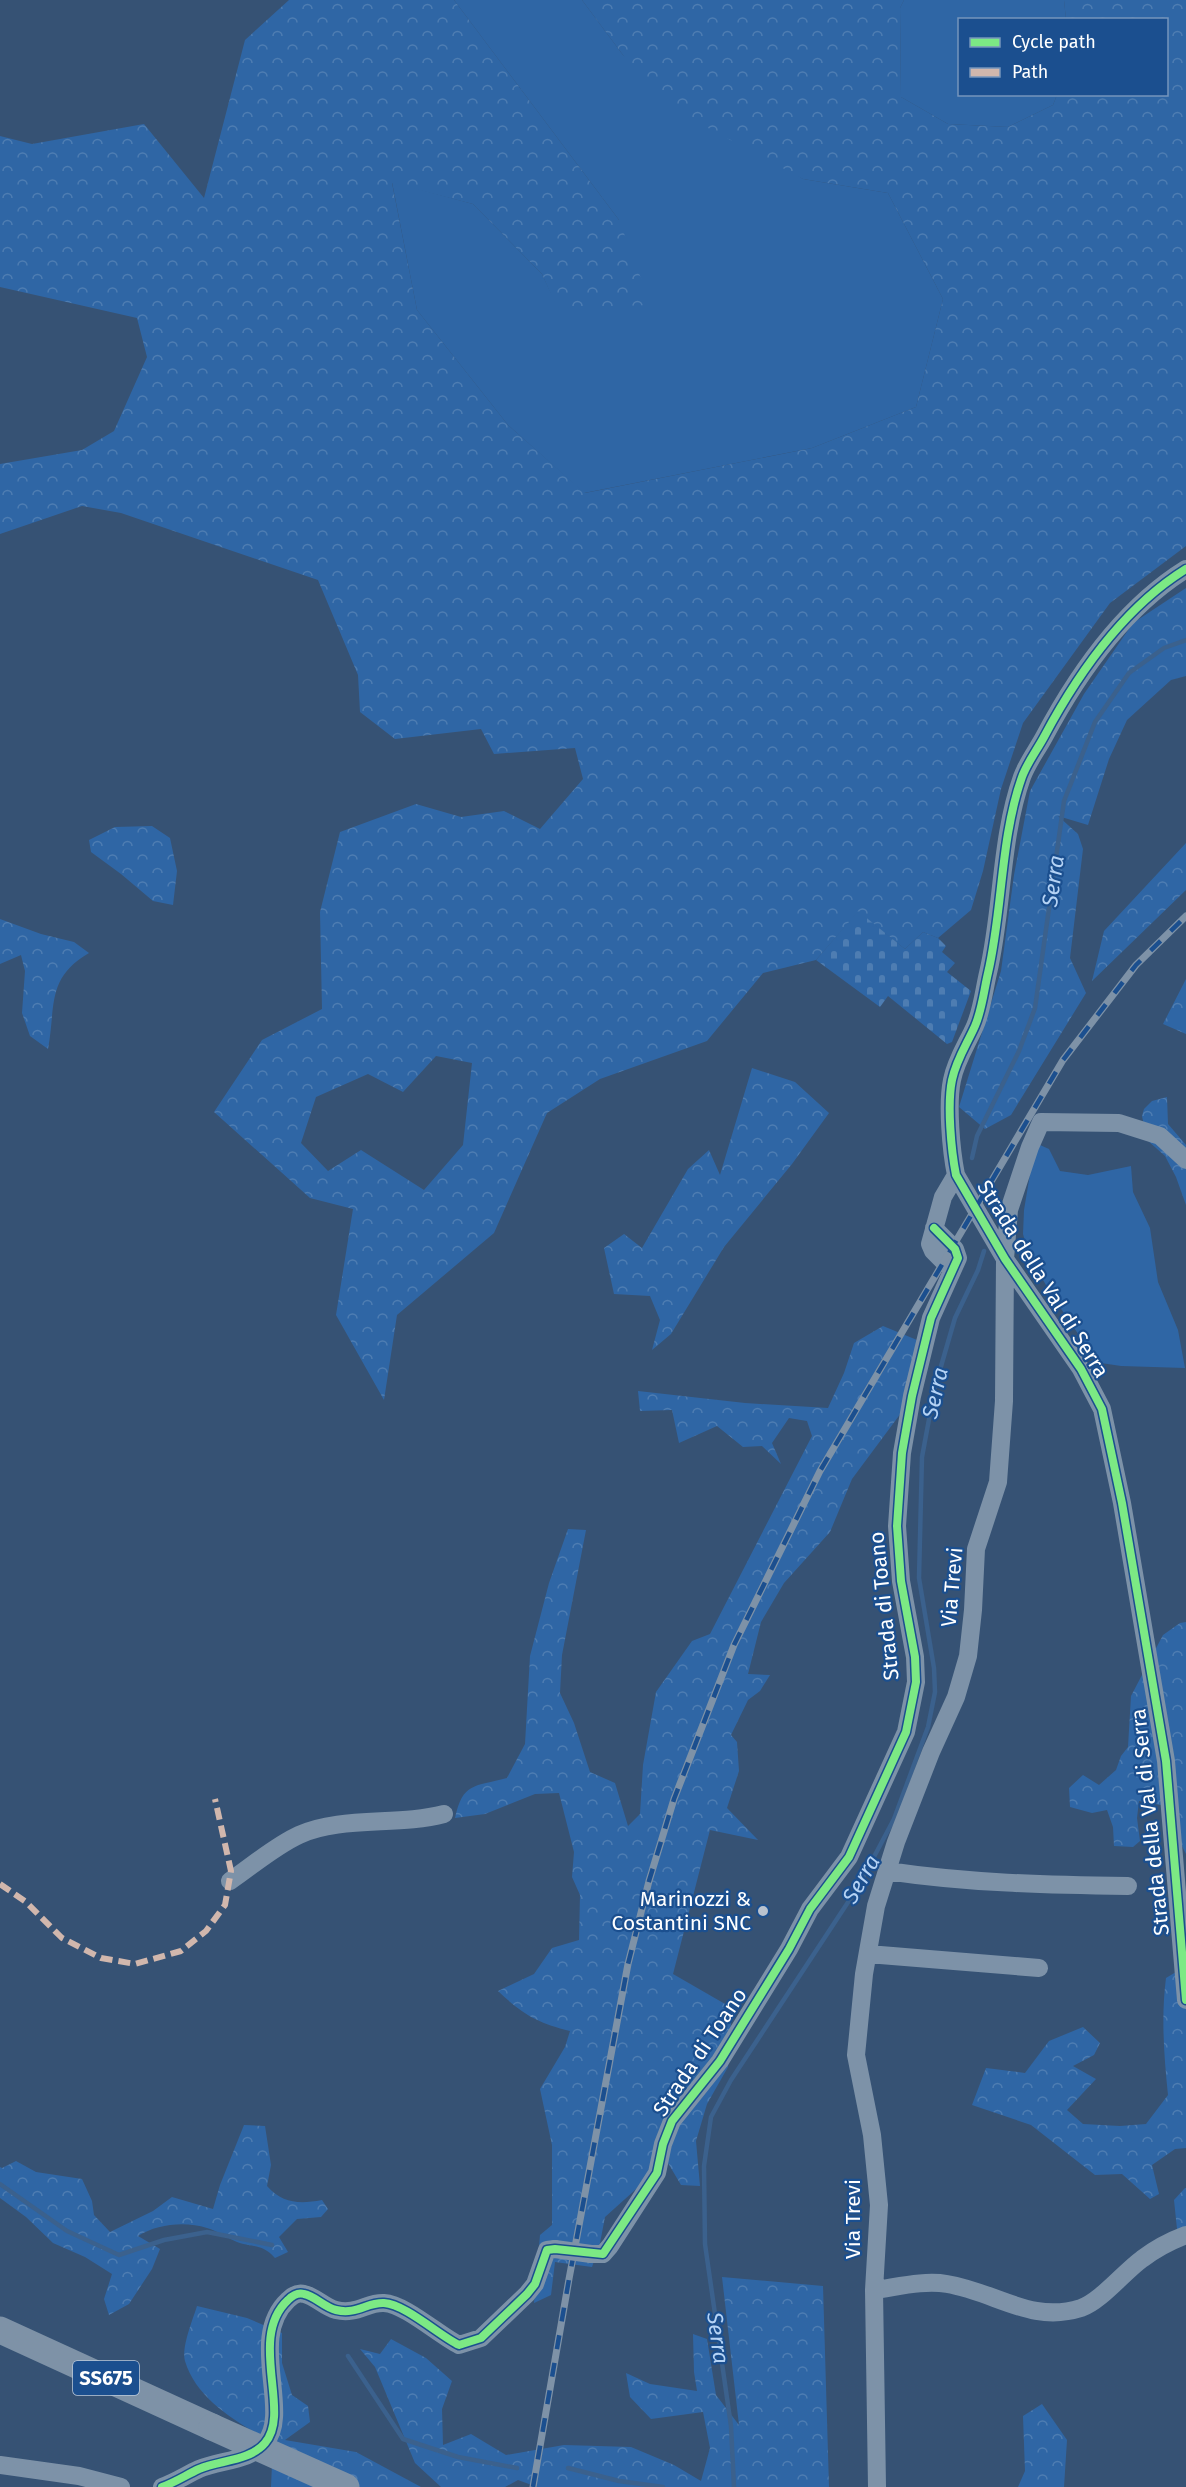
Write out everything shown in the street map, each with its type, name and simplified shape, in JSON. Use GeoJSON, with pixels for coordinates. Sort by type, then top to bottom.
{"type":"FeatureCollection","features":[{"type":"Feature","properties":{"kind":"highway","name":"SS675"},"geometry":{"type":"LineString","coordinates":[[0,2330],[308,2487]]}},
{"type":"Feature","properties":{"kind":"highway","name":"SS675"},"geometry":{"type":"LineString","coordinates":[[0,2350],[346,2487]]}},
{"type":"Feature","properties":{"kind":"street","name":"Strada della Val di Serra"},"geometry":{"type":"LineString","coordinates":[[1186,569],[1140,603],[1097,653],[1059,707],[1022,776],[1004,854],[996,939],[976,1024],[957,1062],[952,1081],[952,1140],[956,1175],[1005,1259],[1081,1369],[1102,1409],[1122,1503],[1166,1761],[1186,2000]]}},
{"type":"Feature","properties":{"kind":"street","name":"Strada della Val di Serra"},"geometry":{"type":"LineString","coordinates":[[1005,1259],[1009,1210],[1041,1122],[1119,1123],[1160,1136],[1186,1160]]}},
{"type":"Feature","properties":{"kind":"street","name":"Strada di Toano"},"geometry":{"type":"LineString","coordinates":[[162,2487],[221,2460],[250,2455],[266,2443],[272,2430],[274,2410],[269,2357],[272,2328],[278,2310],[295,2294],[304,2294],[338,2310],[356,2312],[385,2302],[436,2329],[459,2345],[481,2338],[527,2294],[536,2284],[547,2250],[603,2254],[657,2173],[663,2144],[672,2121],[720,2061],[789,1949],[810,1910],[849,1857],[906,1732],[916,1682],[915,1657],[901,1581],[897,1526],[902,1453],[912,1396],[931,1318],[951,1269],[933,1251],[930,1244],[943,1197],[956,1175]]}},
{"type":"Feature","properties":{"kind":"street","name":"Via Trevi"},"geometry":{"type":"LineString","coordinates":[[877,2487],[874,2290],[879,2205],[872,2134],[856,2055],[876,1905],[886,1871],[931,1752],[956,1697],[968,1656],[976,1549],[998,1482],[1004,1401],[1005,1259]]}},
{"type":"Feature","properties":{"kind":"street"},"geometry":{"type":"LineString","coordinates":[[230,1881],[299,1835],[326,1828],[424,1819],[444,1814]]}},
{"type":"Feature","properties":{"kind":"street"},"geometry":{"type":"LineString","coordinates":[[886,1871],[948,1881],[1128,1886]]}},
{"type":"Feature","properties":{"kind":"street"},"geometry":{"type":"LineString","coordinates":[[868,1954],[1039,1968]]}},
{"type":"Feature","properties":{"kind":"street"},"geometry":{"type":"LineString","coordinates":[[874,2290],[917,2284],[945,2284],[971,2289],[1041,2314],[1061,2313],[1084,2307],[1142,2259],[1162,2246],[1186,2235]]}},
{"type":"Feature","properties":{"kind":"street"},"geometry":{"type":"LineString","coordinates":[[0,2465],[78,2476],[121,2487]]}},
{"type":"Feature","properties":{"kind":"green space"},"geometry":{"type":"Polygon","coordinates":[[[289,0],[454,0],[619,220],[651,305],[557,308],[542,274],[473,204],[392,183],[417,310],[508,425],[585,493],[812,448],[916,407],[943,299],[888,193],[803,179],[682,114],[623,55],[582,0],[904,0],[900,8],[901,97],[948,124],[1008,127],[1053,105],[1057,96],[1168,96],[1168,18],[1066,18],[1064,0],[1186,0],[1186,546],[1110,603],[1023,723],[1001,789],[983,871],[971,910],[938,938],[923,932],[905,949],[858,912],[816,960],[763,973],[707,1041],[600,1079],[547,1113],[494,1233],[397,1315],[384,1400],[336,1315],[353,1209],[310,1198],[214,1112],[262,1040],[322,1009],[320,912],[340,832],[416,804],[461,817],[504,811],[540,829],[583,779],[575,748],[494,754],[481,729],[395,739],[360,712],[358,675],[318,580],[121,513],[82,506],[0,534],[0,464],[82,450],[114,431],[147,357],[137,318],[0,287],[0,136],[32,144],[144,124],[204,198],[245,40],[289,0]],[[436,1056],[403,1092],[368,1074],[316,1097],[301,1143],[328,1171],[361,1150],[424,1190],[463,1145],[472,1063],[436,1056]]]}},
{"type":"Feature","properties":{"kind":"green space"},"geometry":{"type":"Polygon","coordinates":[[[454,0],[582,0],[623,55],[803,179],[888,193],[943,299],[916,407],[812,448],[584,493],[508,425],[417,310],[392,182],[473,204],[542,274],[558,308],[619,220],[454,0]]]}},
{"type":"Feature","properties":{"kind":"green space"},"geometry":{"type":"Polygon","coordinates":[[[904,0],[1064,0],[1066,18],[958,18],[958,96],[1057,96],[1053,105],[1008,127],[948,124],[901,97],[900,8],[904,0]]]}},
{"type":"Feature","properties":{"kind":"green space"},"geometry":{"type":"Polygon","coordinates":[[[1186,588],[1186,676],[1171,680],[1127,720],[1109,759],[1088,825],[1058,816],[1078,834],[1083,849],[1070,958],[1086,993],[1011,1115],[985,1129],[959,1107],[1001,971],[1014,875],[1030,791],[1084,694],[1133,623],[1186,588]]]}},
{"type":"Feature","properties":{"kind":"green space"},"geometry":{"type":"Polygon","coordinates":[[[152,826],[170,838],[177,871],[173,905],[153,901],[91,852],[89,840],[115,827],[152,826]]]}},
{"type":"Feature","properties":{"kind":"green space"},"geometry":{"type":"Polygon","coordinates":[[[1186,843],[1186,890],[1092,981],[1104,931],[1186,843]]]}},
{"type":"Feature","properties":{"kind":"green space"},"geometry":{"type":"Polygon","coordinates":[[[858,911],[905,949],[923,932],[938,938],[946,946],[942,952],[955,963],[947,972],[971,991],[952,1042],[947,1044],[888,996],[880,1007],[816,960],[858,911]]]}},
{"type":"Feature","properties":{"kind":"green space"},"geometry":{"type":"Polygon","coordinates":[[[0,919],[41,934],[74,942],[89,953],[66,972],[59,983],[53,1006],[48,1049],[30,1036],[22,1013],[25,971],[21,955],[0,964],[0,919]]]}},
{"type":"Feature","properties":{"kind":"green space"},"geometry":{"type":"Polygon","coordinates":[[[1186,979],[1186,1034],[1163,1024],[1186,979]]]}},
{"type":"Feature","properties":{"kind":"green space"},"geometry":{"type":"Polygon","coordinates":[[[752,1068],[795,1082],[829,1113],[792,1164],[724,1247],[671,1334],[652,1350],[660,1320],[650,1296],[614,1294],[604,1248],[624,1234],[642,1248],[688,1169],[709,1150],[720,1175],[752,1068]]]}},
{"type":"Feature","properties":{"kind":"green space"},"geometry":{"type":"Polygon","coordinates":[[[1167,1097],[1168,1124],[1186,1145],[1186,1205],[1176,1177],[1165,1156],[1147,1140],[1142,1116],[1144,1109],[1152,1101],[1167,1097]]]}},
{"type":"Feature","properties":{"kind":"green space"},"geometry":{"type":"Polygon","coordinates":[[[1040,1145],[1049,1149],[1060,1171],[1088,1175],[1131,1166],[1133,1192],[1150,1228],[1158,1282],[1178,1330],[1185,1368],[1121,1366],[1101,1363],[1053,1297],[1029,1256],[1023,1234],[1024,1210],[1033,1156],[1040,1145]]]}},
{"type":"Feature","properties":{"kind":"green space"},"geometry":{"type":"Polygon","coordinates":[[[883,1326],[917,1340],[901,1413],[852,1479],[830,1532],[784,1583],[761,1622],[748,1674],[770,1675],[760,1691],[748,1700],[731,1735],[737,1742],[739,1771],[727,1808],[758,1840],[710,1830],[673,1974],[732,2008],[728,2067],[707,2104],[696,2141],[700,2186],[681,2185],[665,2158],[645,2181],[605,2217],[592,2267],[555,2262],[551,2295],[534,2303],[540,2235],[552,2225],[552,2145],[540,2089],[565,2047],[570,2031],[531,2017],[498,1991],[534,1974],[552,1948],[579,1940],[580,1895],[572,1877],[574,1852],[559,1793],[535,1794],[485,1814],[455,1818],[458,1806],[466,1792],[472,1788],[507,1778],[525,1744],[530,1656],[549,1583],[568,1529],[586,1530],[562,1655],[560,1693],[574,1723],[590,1772],[615,1783],[628,1826],[640,1814],[643,1765],[656,1692],[692,1641],[710,1634],[812,1436],[807,1421],[789,1418],[772,1443],[781,1464],[762,1446],[743,1447],[717,1426],[679,1443],[672,1410],[640,1411],[638,1391],[745,1403],[828,1408],[844,1373],[854,1343],[883,1326]]]}},
{"type":"Feature","properties":{"kind":"green space"},"geometry":{"type":"Polygon","coordinates":[[[1186,1622],[1186,1854],[1161,1805],[1139,1801],[1137,1818],[1140,1841],[1133,1847],[1114,1846],[1113,1827],[1107,1810],[1092,1813],[1070,1807],[1069,1788],[1083,1775],[1099,1785],[1116,1770],[1121,1756],[1128,1747],[1131,1696],[1163,1635],[1180,1623],[1186,1622]]]}},
{"type":"Feature","properties":{"kind":"green space"},"geometry":{"type":"Polygon","coordinates":[[[1186,1966],[1186,2148],[1175,2149],[1152,2165],[1159,2194],[1150,2199],[1122,2174],[1095,2175],[1031,2125],[972,2105],[986,2068],[1025,2073],[1049,2041],[1083,2027],[1100,2043],[1094,2055],[1073,2066],[1096,2079],[1067,2110],[1083,2124],[1120,2126],[1146,2124],[1168,2095],[1164,2036],[1166,1978],[1186,1966]]]}},
{"type":"Feature","properties":{"kind":"green space"},"geometry":{"type":"Polygon","coordinates":[[[244,2125],[265,2126],[271,2165],[267,2186],[273,2192],[292,2201],[322,2200],[328,2209],[321,2217],[297,2219],[279,2237],[288,2252],[275,2258],[262,2248],[237,2242],[215,2231],[198,2226],[181,2224],[162,2226],[146,2232],[138,2236],[160,2249],[152,2269],[129,2304],[109,2315],[104,2299],[112,2274],[85,2257],[53,2243],[26,2217],[0,2198],[0,2167],[16,2161],[36,2172],[82,2179],[92,2201],[94,2215],[110,2232],[153,2211],[172,2197],[213,2209],[244,2125]]]}},
{"type":"Feature","properties":{"kind":"green space"},"geometry":{"type":"Polygon","coordinates":[[[1185,2188],[1186,2232],[1177,2229],[1174,2200],[1185,2188]]]}},
{"type":"Feature","properties":{"kind":"green space"},"geometry":{"type":"Polygon","coordinates":[[[722,2277],[823,2286],[829,2487],[537,2487],[518,2480],[505,2487],[441,2487],[415,2463],[375,2367],[360,2349],[380,2354],[391,2339],[426,2358],[452,2381],[442,2409],[443,2445],[471,2434],[506,2455],[564,2445],[631,2447],[674,2465],[701,2481],[710,2448],[703,2412],[651,2419],[630,2397],[626,2373],[650,2384],[697,2391],[693,2334],[707,2339],[716,2395],[739,2425],[722,2277]]]}},
{"type":"Feature","properties":{"kind":"green space"},"geometry":{"type":"Polygon","coordinates":[[[197,2306],[247,2318],[282,2333],[282,2363],[292,2395],[308,2406],[310,2422],[285,2440],[356,2452],[421,2487],[271,2487],[273,2443],[233,2419],[209,2399],[199,2388],[185,2361],[186,2341],[197,2306]]]}},
{"type":"Feature","properties":{"kind":"green space"},"geometry":{"type":"Polygon","coordinates":[[[1042,2404],[1067,2440],[1064,2487],[1018,2487],[1025,2471],[1023,2416],[1042,2404]]]}},
{"type":"Feature","properties":{"kind":"waterway","name":"Serra"},"geometry":{"type":"LineString","coordinates":[[972,1158],[977,1136],[1019,1051],[1035,1008],[1064,801],[1095,722],[1129,673],[1164,648],[1186,640]]}},
{"type":"Feature","properties":{"kind":"waterway","name":"Serra"},"geometry":{"type":"LineString","coordinates":[[734,2487],[731,2426],[705,2244],[704,2166],[711,2117],[731,2080],[858,1887],[894,1819],[928,1727],[935,1692],[934,1668],[919,1578],[922,1457],[935,1387],[955,1318],[978,1270],[984,1251]]}},
{"type":"Feature","properties":{"kind":"waterway"},"geometry":{"type":"LineString","coordinates":[[0,2184],[67,2231],[119,2255],[164,2240],[207,2232],[272,2245]]}},
{"type":"Feature","properties":{"kind":"waterway"},"geometry":{"type":"LineString","coordinates":[[348,2356],[403,2439],[458,2457],[517,2468]]}},
{"type":"Feature","properties":{"kind":"waterway"},"geometry":{"type":"LineString","coordinates":[[568,2468],[619,2481],[663,2487]]}},
{"type":"Feature","properties":{"kind":"railway"},"geometry":{"type":"LineString","coordinates":[[533,2487],[628,1964],[649,1881],[674,1799],[734,1645],[820,1471],[1063,1060],[1136,965],[1186,916]]}},
{"type":"Feature","properties":{"kind":"marked path"},"geometry":{"type":"LineString","coordinates":[[0,1884],[26,1902],[62,1938],[101,1958],[135,1964],[181,1951],[206,1931],[225,1905],[231,1871],[215,1799]]}},
{"type":"Feature","properties":{"kind":"cycle path"},"geometry":{"type":"LineString","coordinates":[[1186,569],[1142,603],[1104,644],[1072,689],[1024,772],[1010,825],[997,924],[983,1000],[975,1026],[954,1073],[950,1114],[956,1175],[1005,1259],[1081,1369],[1102,1409],[1122,1503],[1166,1761],[1186,2000]]}},
{"type":"Feature","properties":{"kind":"cycle path"},"geometry":{"type":"LineString","coordinates":[[162,2487],[207,2466],[243,2457],[259,2449],[265,2443],[272,2430],[274,2413],[271,2334],[276,2316],[293,2296],[308,2295],[332,2309],[343,2311],[384,2303],[412,2314],[459,2345],[481,2338],[535,2284],[547,2250],[603,2254],[657,2173],[663,2144],[672,2121],[720,2061],[789,1949],[810,1909],[849,1857],[906,1732],[916,1682],[915,1657],[901,1581],[897,1526],[902,1453],[912,1396],[931,1318],[958,1258],[955,1249],[934,1228]]}},
{"type":"Feature","properties":{"kind":"place","name":"Marinozzi & Costantini SNC"},"geometry":{"type":"Point","coordinates":[763,1911]}}]}
